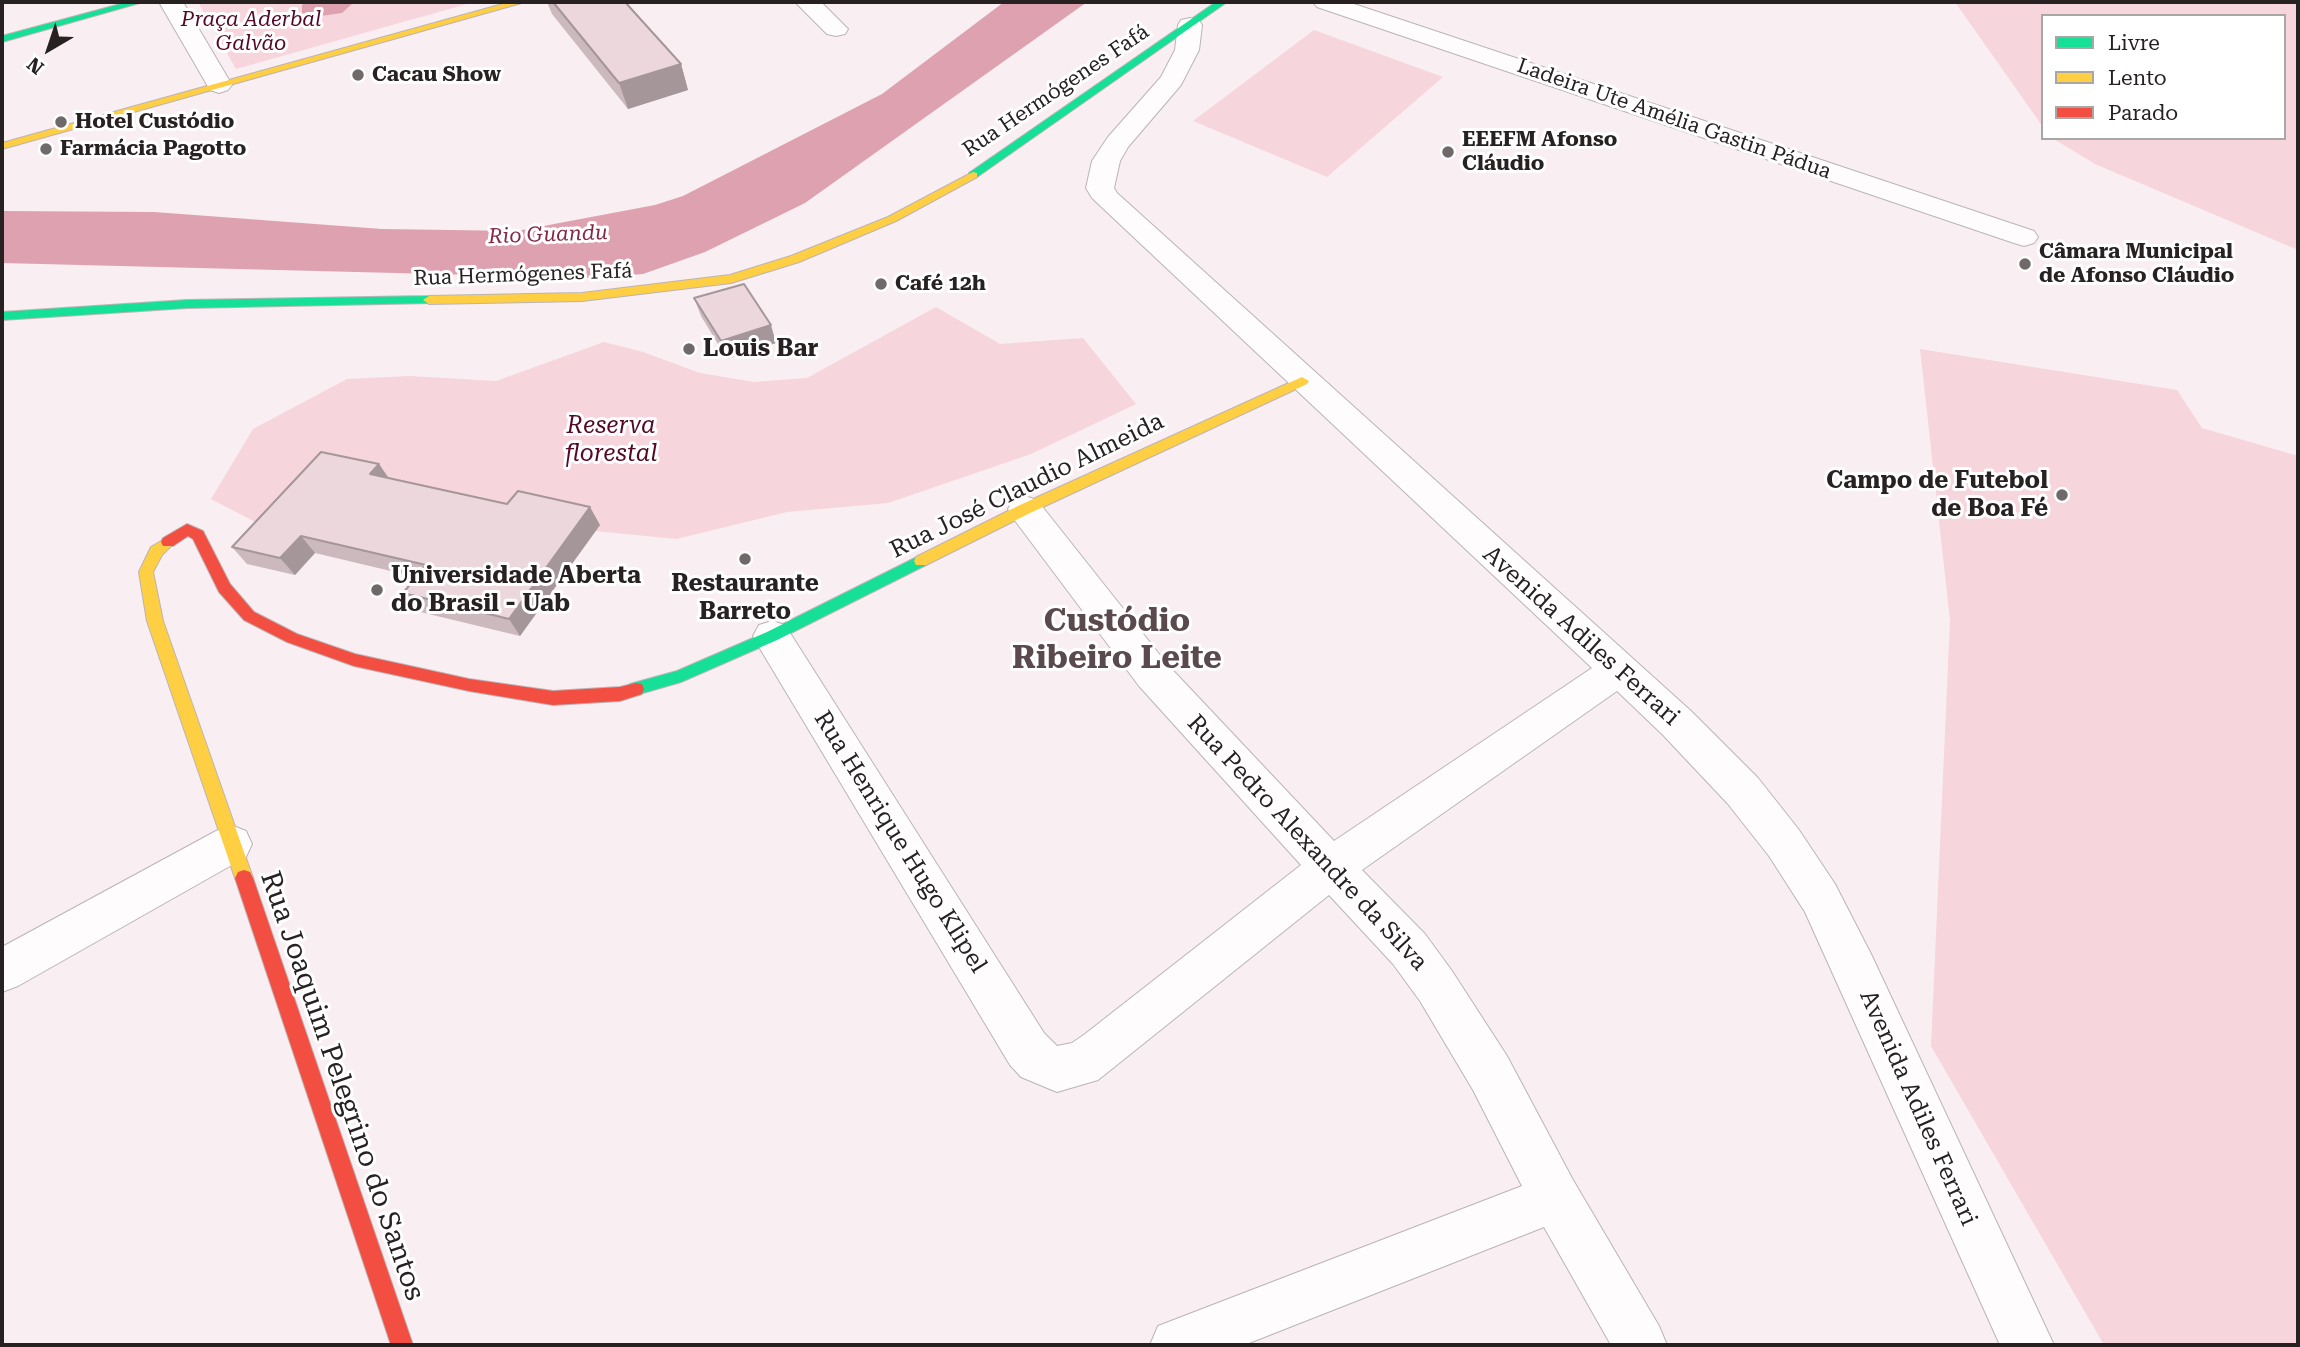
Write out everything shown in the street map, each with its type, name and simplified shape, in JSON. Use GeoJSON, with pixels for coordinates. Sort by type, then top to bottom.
{"type":"FeatureCollection","features":[{"type":"Feature","properties":{"kind":"street"},"geometry":{"type":"LineString","coordinates":[[2,39],[138,2]]}},
{"type":"Feature","properties":{"kind":"street"},"geometry":{"type":"LineString","coordinates":[[171,2],[219,85]]}},
{"type":"Feature","properties":{"kind":"street"},"geometry":{"type":"LineString","coordinates":[[2,146],[520,2]]}},
{"type":"Feature","properties":{"kind":"street"},"geometry":{"type":"LineString","coordinates":[[807,2],[836,29]]}},
{"type":"Feature","properties":{"kind":"street","name":"Rua Hermógenes Fafá"},"geometry":{"type":"LineString","coordinates":[[2,316],[187,304],[582,297],[731,279],[795,259],[892,219],[989,166],[1222,2]]}},
{"type":"Feature","properties":{"kind":"street","name":"Ladeira Ute Amélia Gastin Pádua"},"geometry":{"type":"LineString","coordinates":[[1325,2],[2024,237]]}},
{"type":"Feature","properties":{"kind":"street","name":"Avenida Adiles Ferrari"},"geometry":{"type":"LineString","coordinates":[[1190,24],[1186,50],[1172,80],[1117,143],[1101,174],[1100,188],[1112,206],[1677,723],[1743,791],[1784,843],[1820,898],[2027,1345]]}},
{"type":"Feature","properties":{"kind":"street","name":"Rua José Claudio Almeida"},"geometry":{"type":"LineString","coordinates":[[231,844],[155,621],[149,596],[146,572],[149,563],[163,545],[187,529],[198,535],[223,588],[249,616],[292,638],[354,660],[469,685],[553,698],[620,694],[681,676],[772,636],[1025,509],[1302,381]]}},
{"type":"Feature","properties":{"kind":"street","name":"Rua Pedro Alexandre da Silva"},"geometry":{"type":"LineString","coordinates":[[1025,509],[1153,675],[1251,783],[1333,866],[1409,949],[1436,986],[1490,1073],[1555,1198],[1640,1345]]}},
{"type":"Feature","properties":{"kind":"street","name":"Rua Henrique Hugo Klipel"},"geometry":{"type":"LineString","coordinates":[[772,636],[1027,1049],[1038,1061],[1057,1069],[1081,1064],[1333,866]]}},
{"type":"Feature","properties":{"kind":"street"},"geometry":{"type":"LineString","coordinates":[[1333,866],[1618,670]]}},
{"type":"Feature","properties":{"kind":"street"},"geometry":{"type":"LineString","coordinates":[[2,971],[231,844]]}},
{"type":"Feature","properties":{"kind":"street","name":"Rua Joaquim Pelegrino do Santos"},"geometry":{"type":"LineString","coordinates":[[231,844],[359,1212],[402,1345]]}},
{"type":"Feature","properties":{"kind":"street"},"geometry":{"type":"LineString","coordinates":[[1177,1345],[1555,1198]]}},
{"type":"Feature","properties":{"kind":"green space","name":"Praça Aderbal Galvão"},"geometry":{"type":"Polygon","coordinates":[[[198,2],[474,2],[236,69],[198,2]]]}},
{"type":"Feature","properties":{"kind":"green space"},"geometry":{"type":"Polygon","coordinates":[[[1955,2],[2298,2],[2298,250],[2095,164],[2055,140],[2286,140],[2286,14],[2041,14],[2041,124],[1955,2]]]}},
{"type":"Feature","properties":{"kind":"green space"},"geometry":{"type":"Polygon","coordinates":[[[1314,30],[1443,77],[1327,177],[1193,121],[1314,30]]]}},
{"type":"Feature","properties":{"kind":"green space","name":"Reserva florestal"},"geometry":{"type":"Polygon","coordinates":[[[936,307],[1000,344],[1083,338],[1136,404],[1031,454],[888,503],[787,512],[676,539],[586,530],[259,524],[211,499],[253,429],[347,379],[409,376],[496,381],[604,342],[643,352],[700,373],[754,382],[807,378],[936,307]]]}},
{"type":"Feature","properties":{"kind":"green space"},"geometry":{"type":"Polygon","coordinates":[[[1920,349],[2177,390],[2202,428],[2298,456],[2298,1345],[2104,1345],[1931,1046],[1950,620],[1920,349]]]}},
{"type":"Feature","properties":{"kind":"water"},"geometry":{"type":"Polygon","coordinates":[[[306,2],[354,2],[342,13],[314,17],[302,13],[302,5],[306,2]]]}},
{"type":"Feature","properties":{"kind":"water","name":"Rio Guandu"},"geometry":{"type":"Polygon","coordinates":[[[1004,2],[1087,2],[805,203],[705,252],[643,274],[593,278],[2,263],[2,211],[154,212],[382,229],[517,231],[655,205],[683,196],[882,94],[1004,2]]]}},
{"type":"Feature","properties":{"kind":"building"},"geometry":{"type":"Polygon","coordinates":[[[553,2],[625,2],[681,64],[619,83],[553,2]]]}},
{"type":"Feature","properties":{"kind":"building"},"geometry":{"type":"Polygon","coordinates":[[[744,284],[771,325],[721,341],[694,298],[744,284]]]}},
{"type":"Feature","properties":{"kind":"building"},"geometry":{"type":"Polygon","coordinates":[[[321,452],[379,464],[370,474],[507,504],[518,491],[590,507],[509,619],[403,593],[426,565],[301,536],[280,558],[232,547],[321,452]]]}},
{"type":"Feature","properties":{"kind":"traffic: fast"},"geometry":{"type":"LineString","coordinates":[[2,39],[138,2]]}},
{"type":"Feature","properties":{"kind":"traffic: fast"},"geometry":{"type":"LineString","coordinates":[[973,175],[1222,2]]}},
{"type":"Feature","properties":{"kind":"traffic: fast"},"geometry":{"type":"LineString","coordinates":[[2,316],[187,304],[429,300]]}},
{"type":"Feature","properties":{"kind":"traffic: fast"},"geometry":{"type":"LineString","coordinates":[[636,689],[681,676],[772,636],[921,561]]}},
{"type":"Feature","properties":{"kind":"traffic: slow"},"geometry":{"type":"LineString","coordinates":[[2,146],[520,2]]}},
{"type":"Feature","properties":{"kind":"traffic: slow"},"geometry":{"type":"LineString","coordinates":[[429,300],[582,297],[731,279],[795,259],[892,219],[973,175]]}},
{"type":"Feature","properties":{"kind":"traffic: slow"},"geometry":{"type":"LineString","coordinates":[[921,561],[1025,509],[1302,381]]}},
{"type":"Feature","properties":{"kind":"traffic: slow"},"geometry":{"type":"LineString","coordinates":[[168,542],[156,551],[146,572],[155,621],[244,878]]}},
{"type":"Feature","properties":{"kind":"traffic: jam"},"geometry":{"type":"LineString","coordinates":[[168,542],[187,529],[198,535],[224,588],[249,616],[292,638],[354,660],[469,685],[553,698],[620,694],[636,689]]}},
{"type":"Feature","properties":{"kind":"traffic: jam"},"geometry":{"type":"LineString","coordinates":[[244,878],[402,1345]]}},
{"type":"Feature","properties":{"kind":"place","name":"Cacau Show"},"geometry":{"type":"Point","coordinates":[358,75]}},
{"type":"Feature","properties":{"kind":"place","name":"Hotel Custódio"},"geometry":{"type":"Point","coordinates":[61,122]}},
{"type":"Feature","properties":{"kind":"place","name":"Farmácia Pagotto"},"geometry":{"type":"Point","coordinates":[46,149]}},
{"type":"Feature","properties":{"kind":"place","name":"EEEFM Afonso Cláudio"},"geometry":{"type":"Point","coordinates":[1448,152]}},
{"type":"Feature","properties":{"kind":"place","name":"Câmara Municipal de Afonso Cláudio"},"geometry":{"type":"Point","coordinates":[2025,264]}},
{"type":"Feature","properties":{"kind":"place","name":"Café 12h"},"geometry":{"type":"Point","coordinates":[881,284]}},
{"type":"Feature","properties":{"kind":"place","name":"Louis Bar"},"geometry":{"type":"Point","coordinates":[689,349]}},
{"type":"Feature","properties":{"kind":"place","name":"Campo de Futebol de Boa Fé"},"geometry":{"type":"Point","coordinates":[2062,495]}},
{"type":"Feature","properties":{"kind":"place","name":"Restaurante Barreto"},"geometry":{"type":"Point","coordinates":[745,559]}},
{"type":"Feature","properties":{"kind":"place","name":"Universidade Aberta do Brasil - Uab"},"geometry":{"type":"Point","coordinates":[377,590]}},
{"type":"Feature","properties":{"kind":"district","name":"Custódio Ribeiro Leite"},"geometry":{"type":"Point","coordinates":[1117,640]}}]}
